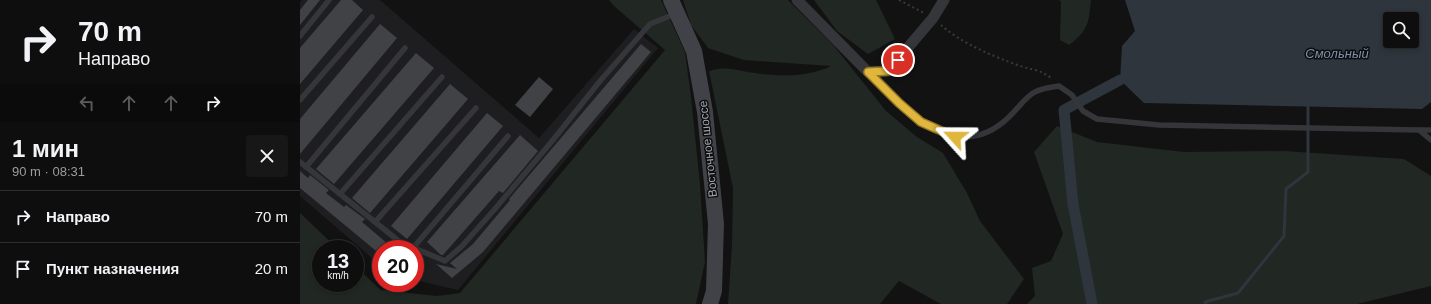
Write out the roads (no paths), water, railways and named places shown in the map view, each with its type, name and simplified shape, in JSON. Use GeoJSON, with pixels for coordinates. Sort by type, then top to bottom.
{"type":"FeatureCollection","features":[{"type":"Feature","properties":{"kind":"main road","name":"Восточное шоссе"},"geometry":{"type":"LineString","coordinates":[[674,7],[694,51],[704,112],[716,224],[714,291],[710,304]]}},
{"type":"Feature","properties":{"kind":"street"},"geometry":{"type":"LineString","coordinates":[[797,0],[868,72],[888,71],[933,18],[944,0]]}},
{"type":"Feature","properties":{"kind":"lane"},"geometry":{"type":"LineString","coordinates":[[300,36],[329,0]]}},
{"type":"Feature","properties":{"kind":"lane"},"geometry":{"type":"LineString","coordinates":[[424,252],[445,261],[462,246],[650,24],[674,7]]}},
{"type":"Feature","properties":{"kind":"lane"},"geometry":{"type":"LineString","coordinates":[[300,100],[372,17]]}},
{"type":"Feature","properties":{"kind":"lane"},"geometry":{"type":"LineString","coordinates":[[306,167],[405,48]]}},
{"type":"Feature","properties":{"kind":"lane"},"geometry":{"type":"LineString","coordinates":[[868,72],[899,103],[921,122],[955,137],[983,135],[1009,117],[1022,101],[1039,88],[1059,86],[1072,95],[1083,111],[1097,119],[1159,125],[1431,130]]}},
{"type":"Feature","properties":{"kind":"lane"},"geometry":{"type":"LineString","coordinates":[[340,194],[442,77]]}},
{"type":"Feature","properties":{"kind":"lane"},"geometry":{"type":"LineString","coordinates":[[375,222],[476,108]]}},
{"type":"Feature","properties":{"kind":"lane"},"geometry":{"type":"LineString","coordinates":[[1419,130],[1431,140]]}},
{"type":"Feature","properties":{"kind":"lane"},"geometry":{"type":"LineString","coordinates":[[421,240],[508,136]]}},
{"type":"Feature","properties":{"kind":"lane"},"geometry":{"type":"LineString","coordinates":[[300,162],[398,240]]}},
{"type":"Feature","properties":{"kind":"water","name":"Смольный"},"geometry":{"type":"Polygon","coordinates":[[[1125,0],[1431,0],[1431,102],[1422,109],[1144,103],[1120,80],[1122,46],[1135,31],[1125,0]]]}},
{"type":"Feature","properties":{"kind":"waterway"},"geometry":{"type":"LineString","coordinates":[[1092,304],[1073,204],[1064,110],[1120,80]]}},
{"type":"Feature","properties":{"kind":"waterway","name":"Смольный"},"geometry":{"type":"LineString","coordinates":[[1206,304],[1205,302],[1238,293],[1284,236],[1286,189],[1308,172],[1308,103]]}}]}
